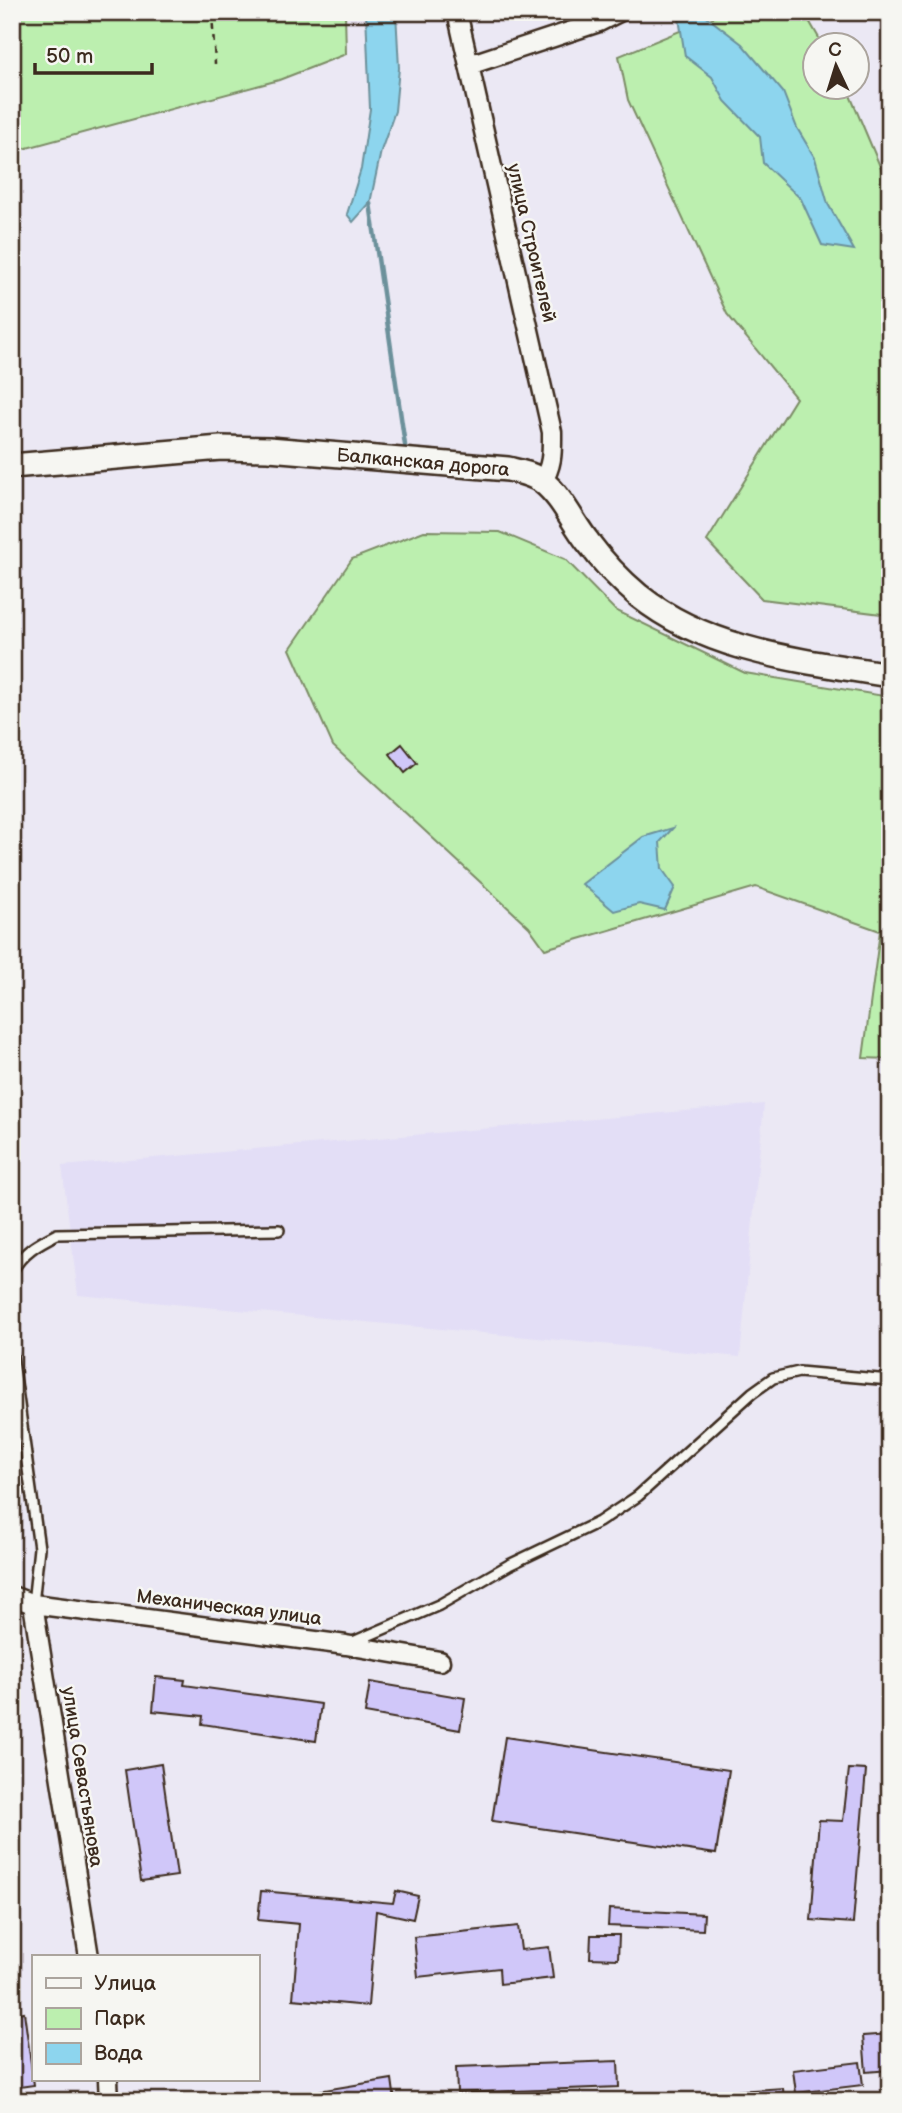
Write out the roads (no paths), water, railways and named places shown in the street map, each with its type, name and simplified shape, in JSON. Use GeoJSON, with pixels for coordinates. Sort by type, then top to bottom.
{"type":"FeatureCollection","features":[{"type":"Feature","properties":{"kind":"street","name":"улица Строителей"},"geometry":{"type":"LineString","coordinates":[[457,12],[551,432],[553,457],[550,470],[542,482]]}},
{"type":"Feature","properties":{"kind":"street"},"geometry":{"type":"LineString","coordinates":[[469,65],[576,30],[619,12]]}},
{"type":"Feature","properties":{"kind":"street","name":"Балканская дорога"},"geometry":{"type":"LineString","coordinates":[[12,466],[221,448],[508,469],[526,473],[542,482],[555,495],[608,567],[640,596],[683,625],[732,644],[789,659],[890,675]]}},
{"type":"Feature","properties":{"kind":"street","name":"Механическая улица"},"geometry":{"type":"LineString","coordinates":[[12,1596],[33,1604],[346,1645],[440,1661]]}},
{"type":"Feature","properties":{"kind":"street","name":"улица Севастьянова"},"geometry":{"type":"LineString","coordinates":[[33,1604],[89,1955]]}},
{"type":"Feature","properties":{"kind":"street"},"geometry":{"type":"LineString","coordinates":[[108,2082],[109,2101]]}},
{"type":"Feature","properties":{"kind":"lane"},"geometry":{"type":"LineString","coordinates":[[12,1271],[20,1258],[34,1245],[57,1234],[279,1230]]}},
{"type":"Feature","properties":{"kind":"lane"},"geometry":{"type":"LineString","coordinates":[[12,1354],[39,1548],[33,1604]]}},
{"type":"Feature","properties":{"kind":"lane"},"geometry":{"type":"LineString","coordinates":[[346,1645],[439,1605],[509,1565],[599,1522],[638,1496],[752,1393],[773,1378],[799,1372],[890,1380]]}},
{"type":"Feature","properties":{"kind":"lane"},"geometry":{"type":"LineString","coordinates":[[660,2101],[668,2100]]}},
{"type":"Feature","properties":{"kind":"water"},"geometry":{"type":"Polygon","coordinates":[[[366,12],[396,12],[399,68],[395,111],[381,151],[370,203],[353,222],[347,214],[361,169],[370,109],[366,12]]]}},
{"type":"Feature","properties":{"kind":"water"},"geometry":{"type":"Polygon","coordinates":[[[678,12],[703,14],[742,44],[783,92],[797,128],[815,158],[828,204],[854,250],[822,245],[801,199],[763,163],[760,137],[725,101],[712,77],[685,56],[678,12]]]}},
{"type":"Feature","properties":{"kind":"water"},"geometry":{"type":"Polygon","coordinates":[[[673,828],[660,842],[662,869],[675,887],[665,910],[639,904],[614,911],[582,884],[643,837],[673,828]]]}},
{"type":"Feature","properties":{"kind":"waterway"},"geometry":{"type":"LineString","coordinates":[[370,203],[405,445]]}}]}
